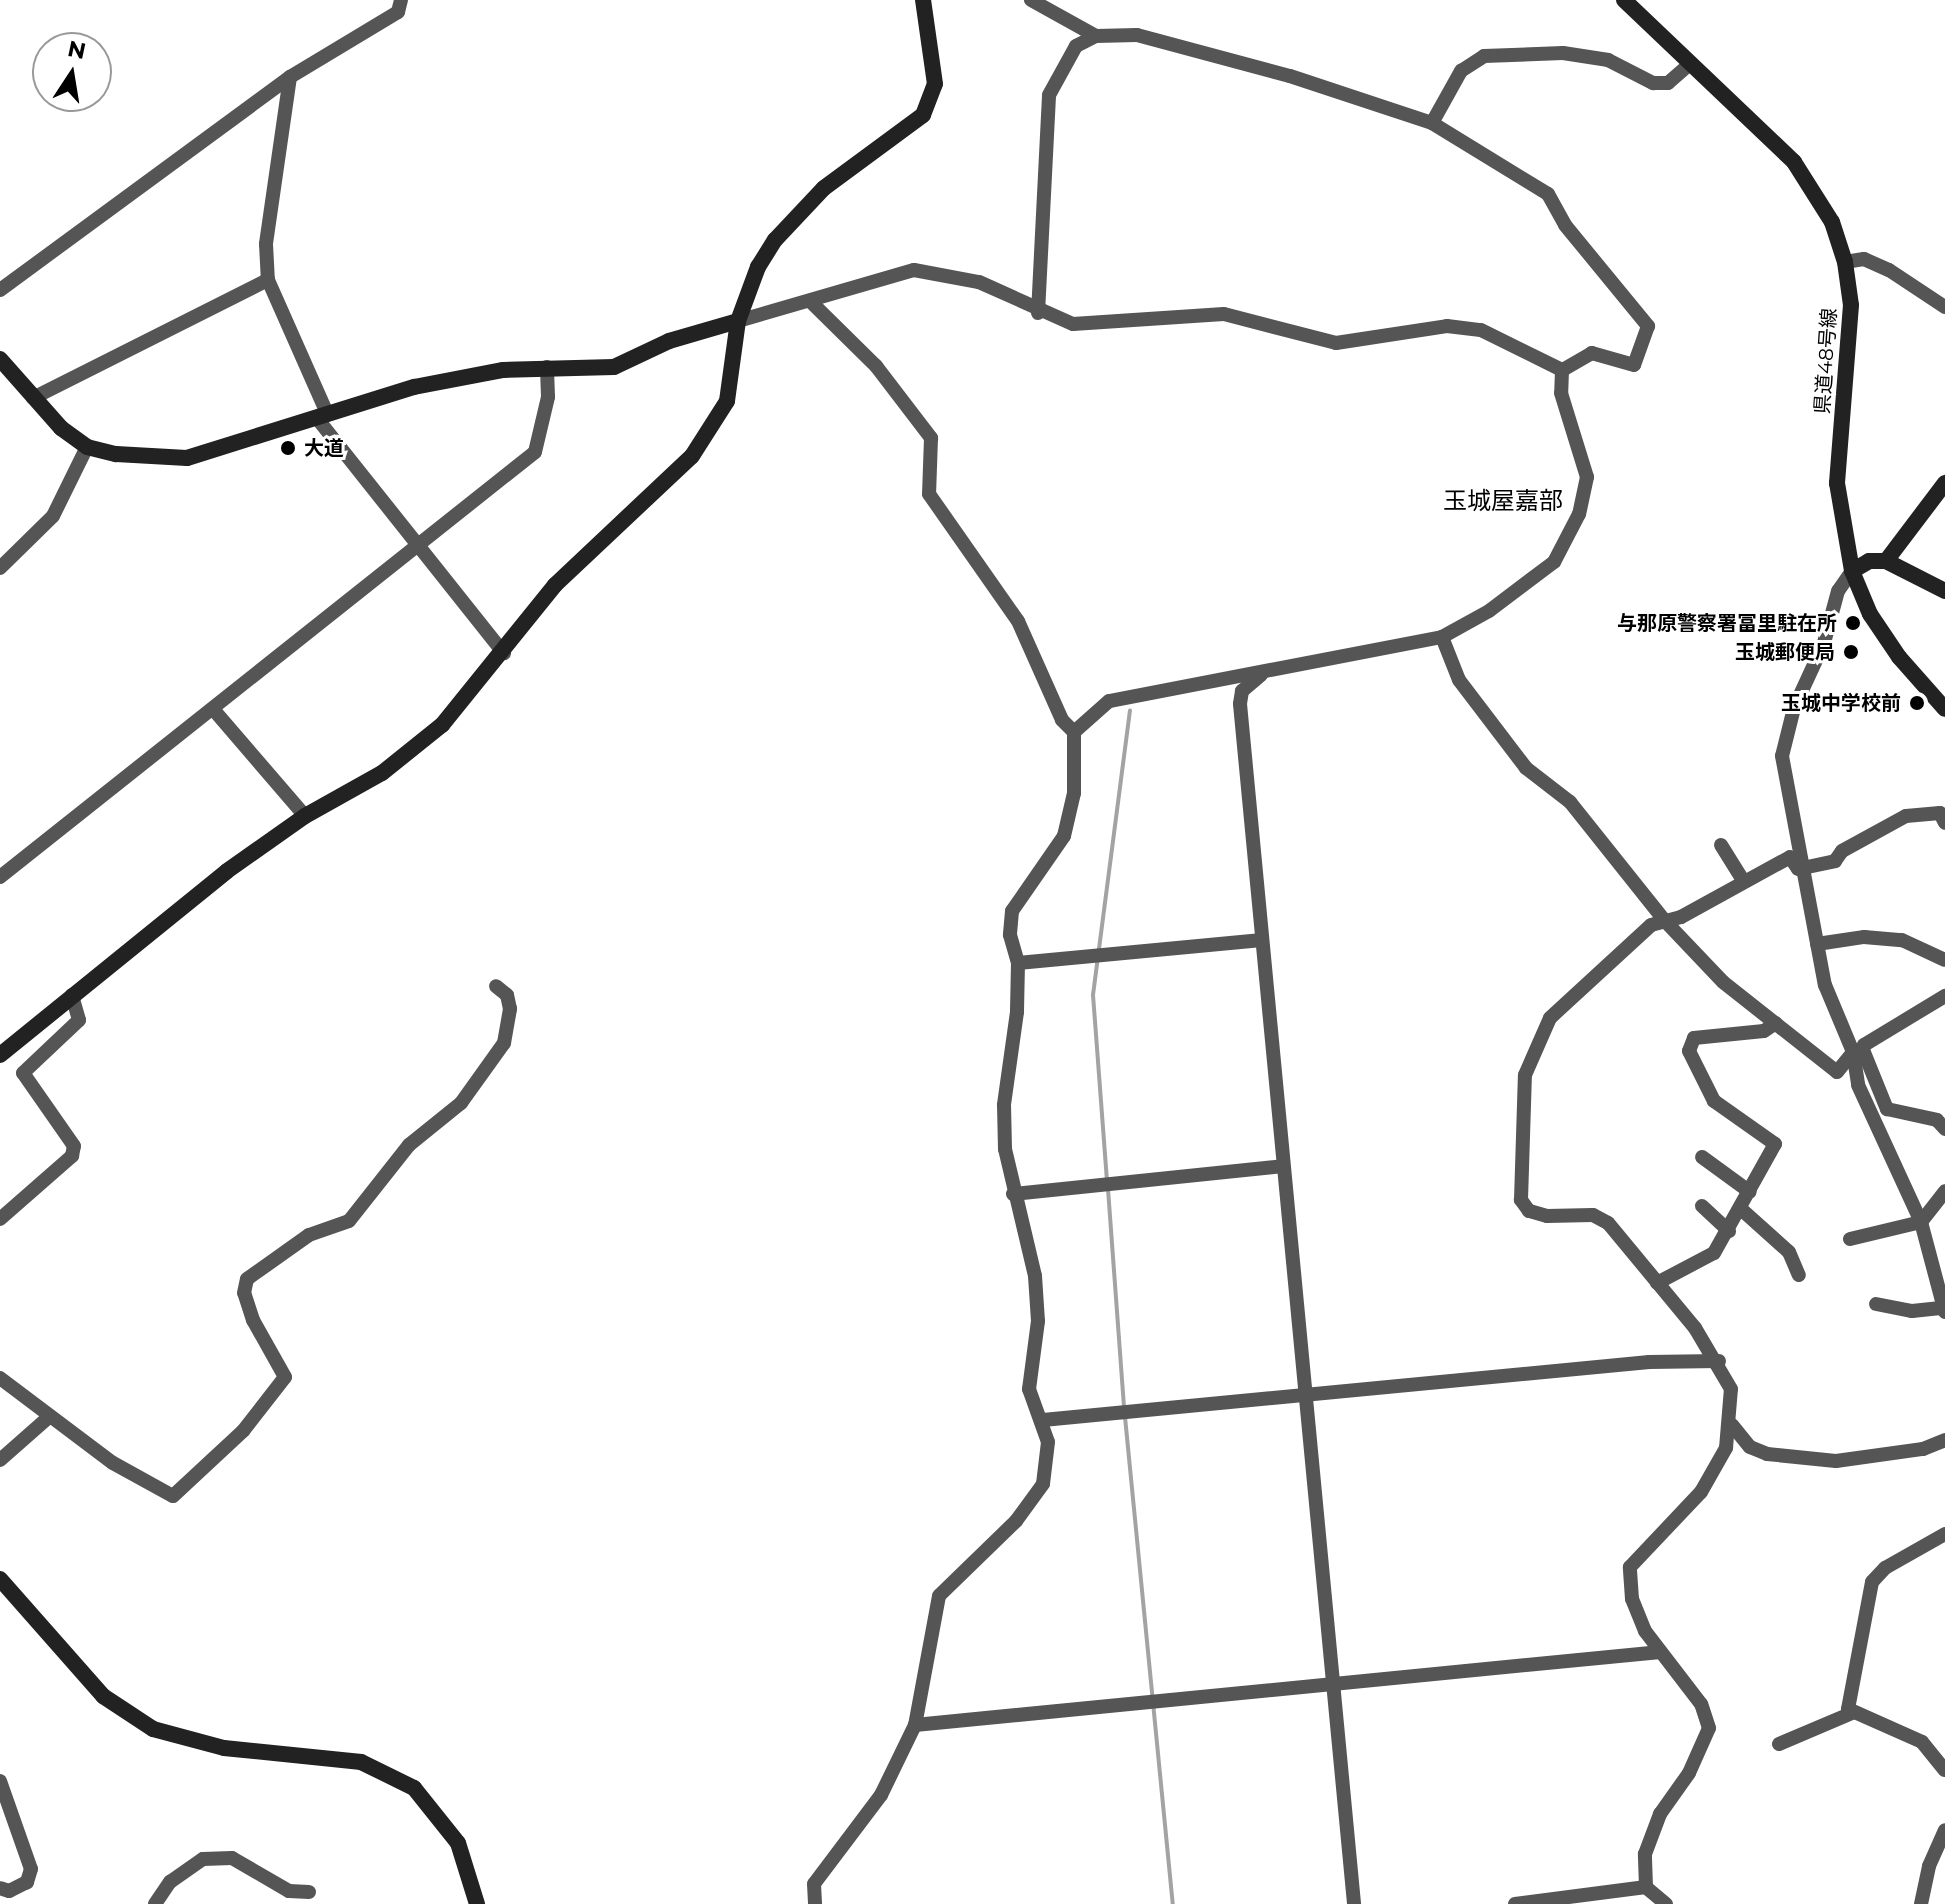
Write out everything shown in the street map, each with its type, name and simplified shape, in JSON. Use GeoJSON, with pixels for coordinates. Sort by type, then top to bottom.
{"type":"FeatureCollection","features":[{"type":"Feature","properties":{"kind":"street"},"geometry":{"type":"LineString","coordinates":[[0,290],[290,77],[398,12],[401,0]]}},
{"type":"Feature","properties":{"kind":"street"},"geometry":{"type":"LineString","coordinates":[[0,1055],[72,995],[305,816],[382,773],[430,735],[504,653],[555,585],[692,456],[713,429],[727,401],[738,321],[758,267],[803,209],[923,115],[935,84],[923,0]]}},
{"type":"Feature","properties":{"kind":"street"},"geometry":{"type":"LineString","coordinates":[[1031,0],[1096,36]]}},
{"type":"Feature","properties":{"kind":"street","name":"県道48号線"},"geometry":{"type":"LineString","coordinates":[[1624,0],[1805,176],[1832,222],[1845,262],[1850,359],[1837,483],[1852,571],[1870,614],[1899,657],[1945,709]]}},
{"type":"Feature","properties":{"kind":"street"},"geometry":{"type":"LineString","coordinates":[[1038,313],[1049,95],[1076,46],[1096,36],[1137,35],[1290,76],[1432,123],[1548,194],[1565,225],[1645,317],[1647,339],[1634,365],[1592,353],[1562,370]]}},
{"type":"Feature","properties":{"kind":"street"},"geometry":{"type":"LineString","coordinates":[[1432,123],[1461,71],[1484,56],[1563,53],[1608,60],[1653,83],[1668,83],[1691,63]]}},
{"type":"Feature","properties":{"kind":"street"},"geometry":{"type":"LineString","coordinates":[[290,77],[266,244],[268,280],[322,415],[417,546],[504,653]]}},
{"type":"Feature","properties":{"kind":"street"},"geometry":{"type":"LineString","coordinates":[[1845,262],[1864,259],[1889,270],[1945,307]]}},
{"type":"Feature","properties":{"kind":"street"},"geometry":{"type":"LineString","coordinates":[[0,359],[33,398],[87,447],[116,454],[187,458],[414,387],[547,367],[614,367],[669,341],[914,270],[979,282],[1038,313],[1073,324],[1224,314],[1336,343],[1447,326],[1481,330],[1562,370]]}},
{"type":"Feature","properties":{"kind":"street"},"geometry":{"type":"LineString","coordinates":[[33,398],[268,280]]}},
{"type":"Feature","properties":{"kind":"street"},"geometry":{"type":"LineString","coordinates":[[810,301],[876,366],[931,438],[929,494],[1018,621],[1062,720],[1074,732],[1074,793],[1064,836],[1012,911],[1010,935],[1018,963],[1004,1105],[1013,1194],[1035,1276],[1038,1321],[1029,1389],[1043,1420],[1048,1442],[1043,1484],[1016,1521],[939,1596],[915,1725],[881,1795],[814,1884],[815,1904]]}},
{"type":"Feature","properties":{"kind":"street"},"geometry":{"type":"LineString","coordinates":[[0,877],[535,452],[548,397],[547,367]]}},
{"type":"Feature","properties":{"kind":"street"},"geometry":{"type":"LineString","coordinates":[[1074,732],[1109,701],[1442,637],[1515,593],[1563,550],[1587,477],[1561,393],[1562,370]]}},
{"type":"Feature","properties":{"kind":"street"},"geometry":{"type":"LineString","coordinates":[[0,568],[53,516],[87,447]]}},
{"type":"Feature","properties":{"kind":"street"},"geometry":{"type":"LineString","coordinates":[[1886,561],[1945,483]]}},
{"type":"Feature","properties":{"kind":"street"},"geometry":{"type":"LineString","coordinates":[[1945,591],[1886,561],[1869,561],[1852,571],[1838,591],[1824,643],[1794,708],[1782,756],[1817,944],[1833,1012],[1858,1051],[1887,1109],[1937,1120],[1945,1129]]}},
{"type":"Feature","properties":{"kind":"street"},"geometry":{"type":"LineString","coordinates":[[1442,637],[1459,680],[1526,768],[1570,802],[1665,921],[1723,982],[1837,1072],[1864,1045],[1945,996]]}},
{"type":"Feature","properties":{"kind":"street"},"geometry":{"type":"LineString","coordinates":[[1277,669],[1252,679],[1240,704],[1354,1904]]}},
{"type":"Feature","properties":{"kind":"street"},"geometry":{"type":"LineString","coordinates":[[213,709],[305,816]]}},
{"type":"Feature","properties":{"kind":"street"},"geometry":{"type":"LineString","coordinates":[[1646,1887],[1645,1854],[1660,1814],[1689,1773],[1709,1728],[1701,1704],[1660,1652],[1632,1599],[1630,1567],[1701,1492],[1726,1448],[1732,1425],[1731,1389],[1719,1361],[1608,1223],[1593,1215],[1547,1216],[1529,1211],[1518,1186],[1525,1075],[1550,1018],[1635,935],[1681,917],[1742,879],[1790,857],[1798,869],[1835,861],[1842,851],[1906,816],[1940,813],[1945,823]]}},
{"type":"Feature","properties":{"kind":"street"},"geometry":{"type":"LineString","coordinates":[[1721,845],[1742,879]]}},
{"type":"Feature","properties":{"kind":"street"},"geometry":{"type":"LineString","coordinates":[[1817,944],[1864,937],[1902,940],[1945,960]]}},
{"type":"Feature","properties":{"kind":"street"},"geometry":{"type":"LineString","coordinates":[[1018,963],[1262,940]]}},
{"type":"Feature","properties":{"kind":"street"},"geometry":{"type":"LineString","coordinates":[[0,1378],[113,1463],[173,1496],[243,1431],[285,1377],[253,1320],[244,1293],[247,1279],[300,1240],[349,1221],[409,1145],[461,1103],[504,1043],[510,1009],[507,995],[496,986]]}},
{"type":"Feature","properties":{"kind":"street"},"geometry":{"type":"LineString","coordinates":[[0,1219],[72,1156],[74,1146],[23,1073],[79,1020],[72,995]]}},
{"type":"Feature","properties":{"kind":"street"},"geometry":{"type":"LineString","coordinates":[[1657,1283],[1696,1266],[1729,1231],[1775,1144],[1714,1101],[1689,1051],[1694,1038],[1764,1031],[1776,1023]]}},
{"type":"Feature","properties":{"kind":"street"},"geometry":{"type":"LineString","coordinates":[[1858,1051],[1858,1085],[1921,1222],[1944,1310],[1912,1311],[1876,1304]]}},
{"type":"Feature","properties":{"kind":"street"},"geometry":{"type":"LineString","coordinates":[[1702,1157],[1750,1192]]}},
{"type":"Feature","properties":{"kind":"street"},"geometry":{"type":"LineString","coordinates":[[1013,1194],[1283,1166]]}},
{"type":"Feature","properties":{"kind":"street"},"geometry":{"type":"LineString","coordinates":[[1850,1239],[1921,1222],[1945,1191]]}},
{"type":"Feature","properties":{"kind":"street"},"geometry":{"type":"LineString","coordinates":[[1702,1206],[1729,1231]]}},
{"type":"Feature","properties":{"kind":"street"},"geometry":{"type":"LineString","coordinates":[[1741,1209],[1789,1252],[1799,1275]]}},
{"type":"Feature","properties":{"kind":"street"},"geometry":{"type":"LineString","coordinates":[[1043,1420],[1649,1362],[1719,1361]]}},
{"type":"Feature","properties":{"kind":"street"},"geometry":{"type":"LineString","coordinates":[[0,1460],[49,1417]]}},
{"type":"Feature","properties":{"kind":"street"},"geometry":{"type":"LineString","coordinates":[[1732,1425],[1750,1447],[1767,1454],[1836,1461],[1923,1449],[1945,1440]]}},
{"type":"Feature","properties":{"kind":"street"},"geometry":{"type":"LineString","coordinates":[[1852,1713],[1872,1582],[1885,1568],[1945,1534]]}},
{"type":"Feature","properties":{"kind":"street"},"geometry":{"type":"LineString","coordinates":[[0,1579],[103,1696],[153,1729],[224,1748],[361,1762],[414,1788],[458,1843],[477,1904]]}},
{"type":"Feature","properties":{"kind":"street"},"geometry":{"type":"LineString","coordinates":[[915,1725],[1660,1652]]}},
{"type":"Feature","properties":{"kind":"street"},"geometry":{"type":"LineString","coordinates":[[1779,1744],[1852,1713],[1922,1742],[1945,1770]]}},
{"type":"Feature","properties":{"kind":"street"},"geometry":{"type":"LineString","coordinates":[[0,1781],[31,1869],[27,1882],[9,1891],[0,1888]]}},
{"type":"Feature","properties":{"kind":"street"},"geometry":{"type":"LineString","coordinates":[[1921,1904],[1929,1866],[1945,1830]]}},
{"type":"Feature","properties":{"kind":"street"},"geometry":{"type":"LineString","coordinates":[[155,1904],[170,1882],[203,1859],[232,1858],[289,1891],[309,1892]]}},
{"type":"Feature","properties":{"kind":"street"},"geometry":{"type":"LineString","coordinates":[[1515,1904],[1646,1887],[1666,1904]]}},
{"type":"Feature","properties":{"kind":"waterway"},"geometry":{"type":"LineString","coordinates":[[1107,1181],[1093,995],[1130,710]]}},
{"type":"Feature","properties":{"kind":"waterway"},"geometry":{"type":"LineString","coordinates":[[1108,1189],[1124,1408]]}},
{"type":"Feature","properties":{"kind":"waterway"},"geometry":{"type":"LineString","coordinates":[[1125,1417],[1173,1904]]}},
{"type":"Feature","properties":{"kind":"place","name":"大道"},"geometry":{"type":"Point","coordinates":[288,448]}},
{"type":"Feature","properties":{"kind":"place","name":"与那原警察署冨里駐在所"},"geometry":{"type":"Point","coordinates":[1853,623]}},
{"type":"Feature","properties":{"kind":"place","name":"玉城郵便局"},"geometry":{"type":"Point","coordinates":[1851,652]}},
{"type":"Feature","properties":{"kind":"place","name":"玉城中学校前"},"geometry":{"type":"Point","coordinates":[1917,703]}},
{"type":"Feature","properties":{"kind":"district","name":"玉城屋嘉部"},"geometry":{"type":"Point","coordinates":[1503,501]}}]}
